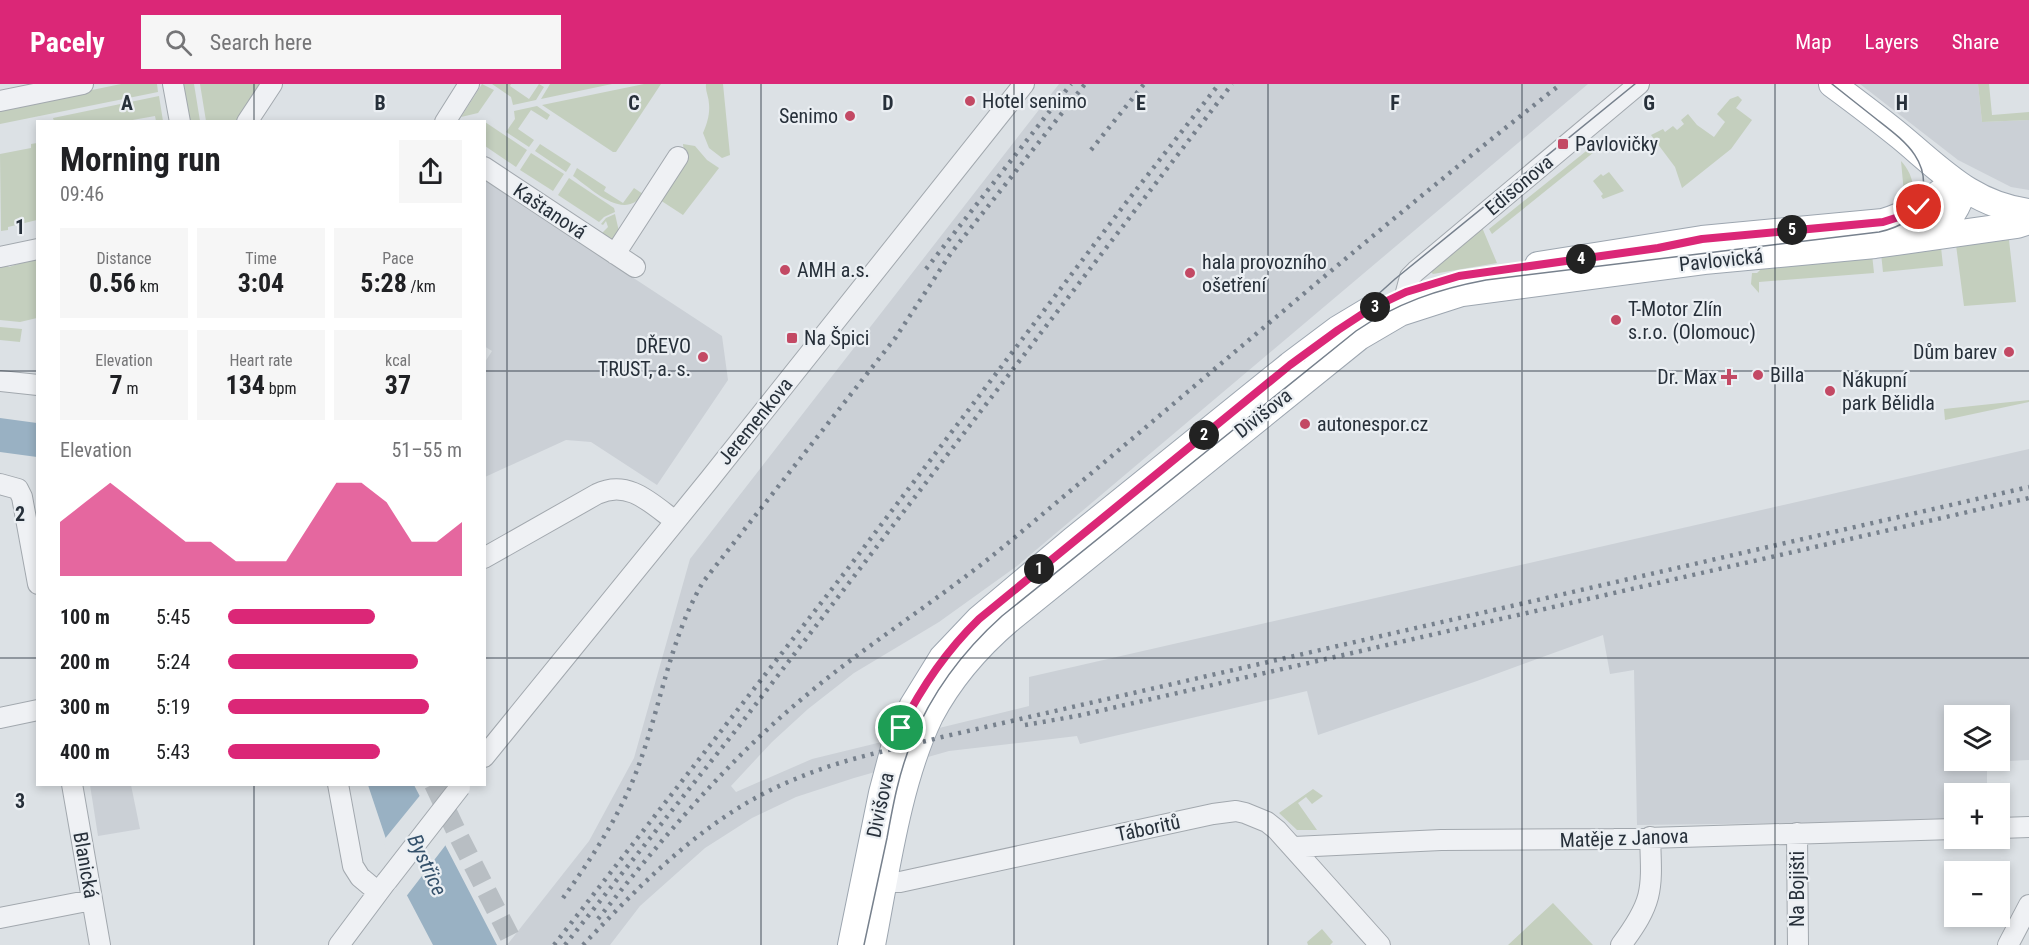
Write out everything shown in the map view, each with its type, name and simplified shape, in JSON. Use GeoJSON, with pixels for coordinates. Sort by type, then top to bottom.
{"type":"FeatureCollection","features":[{"type":"Feature","properties":{"kind":"main road"},"geometry":{"type":"LineString","coordinates":[[1832,84],[1900,136],[1959,186],[1994,204],[2029,212]]}},
{"type":"Feature","properties":{"kind":"main road"},"geometry":{"type":"LineString","coordinates":[[1880,233],[1901,235],[1944,223],[1954,211],[1959,186]]}},
{"type":"Feature","properties":{"kind":"main road","name":"Pavlovická"},"geometry":{"type":"LineString","coordinates":[[1410,300],[1459,276],[1658,248],[1702,239],[1817,228],[1880,233],[1960,233],[2029,221]]}},
{"type":"Feature","properties":{"kind":"main road","name":"Pavlovická"},"geometry":{"type":"LineString","coordinates":[[1410,300],[1704,261],[1866,246],[1880,233]]}},
{"type":"Feature","properties":{"kind":"main road","name":"Divišova"},"geometry":{"type":"LineString","coordinates":[[872,945],[875,879],[887,770],[901,728],[928,680],[957,641],[1010,592],[1290,365],[1370,309],[1410,300]]}},
{"type":"Feature","properties":{"kind":"main road","name":"Divišova"},"geometry":{"type":"LineString","coordinates":[[851,945],[875,879]]}},
{"type":"Feature","properties":{"kind":"street"},"geometry":{"type":"LineString","coordinates":[[0,101],[83,84]]}},
{"type":"Feature","properties":{"kind":"street"},"geometry":{"type":"LineString","coordinates":[[173,84],[180,120]]}},
{"type":"Feature","properties":{"kind":"street"},"geometry":{"type":"LineString","coordinates":[[248,120],[272,84]]}},
{"type":"Feature","properties":{"kind":"street"},"geometry":{"type":"LineString","coordinates":[[446,120],[469,84]]}},
{"type":"Feature","properties":{"kind":"street","name":"Jeremenkova"},"geometry":{"type":"LineString","coordinates":[[486,755],[1024,84]]}},
{"type":"Feature","properties":{"kind":"street","name":"Edisonova"},"geometry":{"type":"LineString","coordinates":[[1410,300],[1410,277],[1416,271],[1639,84]]}},
{"type":"Feature","properties":{"kind":"street"},"geometry":{"type":"LineString","coordinates":[[615,254],[678,157]]}},
{"type":"Feature","properties":{"kind":"street","name":"Kaštanová"},"geometry":{"type":"LineString","coordinates":[[486,168],[635,267]]}},
{"type":"Feature","properties":{"kind":"street"},"geometry":{"type":"LineString","coordinates":[[0,257],[36,249]]}},
{"type":"Feature","properties":{"kind":"street"},"geometry":{"type":"LineString","coordinates":[[0,381],[36,385]]}},
{"type":"Feature","properties":{"kind":"street"},"geometry":{"type":"LineString","coordinates":[[9,487],[24,505],[36,573]]}},
{"type":"Feature","properties":{"kind":"street"},"geometry":{"type":"LineString","coordinates":[[486,557],[605,490],[619,489],[637,493],[675,521]]}},
{"type":"Feature","properties":{"kind":"street"},"geometry":{"type":"LineString","coordinates":[[0,718],[36,710]]}},
{"type":"Feature","properties":{"kind":"street","name":"Blanická"},"geometry":{"type":"LineString","coordinates":[[72,786],[100,945]]}},
{"type":"Feature","properties":{"kind":"street"},"geometry":{"type":"LineString","coordinates":[[338,786],[353,866],[360,877],[382,886]]}},
{"type":"Feature","properties":{"kind":"street"},"geometry":{"type":"LineString","coordinates":[[339,945],[382,886],[461,786]]}},
{"type":"Feature","properties":{"kind":"street","name":"Táboritů"},"geometry":{"type":"LineString","coordinates":[[875,879],[900,882],[1226,812],[1245,813],[1267,822],[1277,830],[1380,945]]}},
{"type":"Feature","properties":{"kind":"street"},"geometry":{"type":"LineString","coordinates":[[2010,828],[2029,827]]}},
{"type":"Feature","properties":{"kind":"street","name":"Matěje z Janova"},"geometry":{"type":"LineString","coordinates":[[1294,848],[1430,840],[1944,829]]}},
{"type":"Feature","properties":{"kind":"street","name":"Na Bojišti"},"geometry":{"type":"LineString","coordinates":[[1797,833],[1798,945]]}},
{"type":"Feature","properties":{"kind":"street"},"geometry":{"type":"LineString","coordinates":[[1621,945],[1638,920],[1648,899],[1651,882],[1650,837]]}},
{"type":"Feature","properties":{"kind":"street"},"geometry":{"type":"LineString","coordinates":[[0,918],[92,900]]}},
{"type":"Feature","properties":{"kind":"street"},"geometry":{"type":"LineString","coordinates":[[2008,945],[2029,905]]}},
{"type":"Feature","properties":{"kind":"shaded area"},"geometry":{"type":"Polygon","coordinates":[[[1059,84],[1588,84],[1017,566],[939,622],[854,673],[808,709],[772,742],[731,786],[736,792],[812,759],[1029,706],[1029,677],[2029,449],[2029,760],[2010,761],[2010,705],[1944,705],[1944,771],[1987,771],[1987,783],[1944,783],[1944,821],[1637,825],[1634,670],[1610,674],[1603,635],[1318,735],[1307,691],[1080,744],[1077,736],[949,751],[796,797],[752,818],[705,848],[640,906],[610,945],[507,945],[589,841],[634,758],[690,559],[1059,84]]]}},
{"type":"Feature","properties":{"kind":"shaded area"},"geometry":{"type":"Polygon","coordinates":[[[1860,84],[1978,84],[1982,122],[2029,120],[2029,190],[2011,187],[1958,160],[1860,84]]]}},
{"type":"Feature","properties":{"kind":"shaded area"},"geometry":{"type":"Polygon","coordinates":[[[486,181],[722,336],[728,380],[657,485],[591,442],[566,440],[486,477],[486,360],[492,351],[486,347],[486,181]]]}},
{"type":"Feature","properties":{"kind":"shaded area"},"geometry":{"type":"Polygon","coordinates":[[[90,786],[131,786],[140,829],[98,836],[90,786]]]}},
{"type":"Feature","properties":{"kind":"green space"},"geometry":{"type":"Polygon","coordinates":[[[121,84],[157,84],[158,92],[0,124],[0,109],[121,84]]]}},
{"type":"Feature","properties":{"kind":"green space"},"geometry":{"type":"Polygon","coordinates":[[[183,84],[194,84],[200,120],[190,120],[183,84]]]}},
{"type":"Feature","properties":{"kind":"green space"},"geometry":{"type":"Polygon","coordinates":[[[200,84],[267,84],[243,120],[206,120],[200,84]]]}},
{"type":"Feature","properties":{"kind":"green space"},"geometry":{"type":"Polygon","coordinates":[[[482,84],[494,90],[478,113],[461,117],[482,84]]]}},
{"type":"Feature","properties":{"kind":"green space"},"geometry":{"type":"Polygon","coordinates":[[[492,84],[511,84],[510,86],[529,99],[539,84],[544,87],[536,100],[513,105],[511,97],[492,84]]]}},
{"type":"Feature","properties":{"kind":"green space"},"geometry":{"type":"Polygon","coordinates":[[[550,84],[612,84],[541,99],[550,84]]]}},
{"type":"Feature","properties":{"kind":"green space"},"geometry":{"type":"Polygon","coordinates":[[[644,84],[661,84],[616,152],[542,105],[644,84]]]}},
{"type":"Feature","properties":{"kind":"green space"},"geometry":{"type":"Polygon","coordinates":[[[706,84],[723,84],[730,155],[722,158],[709,148],[703,133],[709,111],[706,84]]]}},
{"type":"Feature","properties":{"kind":"green space"},"geometry":{"type":"Polygon","coordinates":[[[1978,84],[1989,84],[1992,115],[2029,112],[2029,120],[1982,122],[1978,84]]]}},
{"type":"Feature","properties":{"kind":"green space"},"geometry":{"type":"Polygon","coordinates":[[[159,96],[163,120],[156,120],[155,116],[133,120],[54,120],[53,118],[159,96]]]}},
{"type":"Feature","properties":{"kind":"green space"},"geometry":{"type":"Polygon","coordinates":[[[1738,96],[1742,100],[1736,108],[1752,120],[1731,149],[1682,188],[1675,167],[1651,135],[1663,129],[1665,132],[1673,126],[1677,130],[1684,124],[1681,120],[1688,114],[1697,125],[1714,137],[1725,122],[1717,114],[1730,99],[1738,96]]]}},
{"type":"Feature","properties":{"kind":"green space"},"geometry":{"type":"Polygon","coordinates":[[[537,106],[550,115],[547,120],[531,110],[518,129],[534,140],[529,147],[506,132],[515,119],[514,111],[537,106]]]}},
{"type":"Feature","properties":{"kind":"green space"},"geometry":{"type":"Polygon","coordinates":[[[486,123],[527,150],[516,167],[486,147],[486,123]]]}},
{"type":"Feature","properties":{"kind":"green space"},"geometry":{"type":"Polygon","coordinates":[[[36,143],[36,220],[1,231],[0,154],[31,148],[31,144],[36,143]]]}},
{"type":"Feature","properties":{"kind":"green space"},"geometry":{"type":"Polygon","coordinates":[[[540,144],[571,164],[566,172],[535,151],[540,144]]]}},
{"type":"Feature","properties":{"kind":"green space"},"geometry":{"type":"Polygon","coordinates":[[[683,144],[695,146],[707,160],[719,168],[683,215],[660,200],[685,162],[683,144]]]}},
{"type":"Feature","properties":{"kind":"green space"},"geometry":{"type":"Polygon","coordinates":[[[1590,148],[1594,152],[1492,234],[1489,229],[1590,148]]]}},
{"type":"Feature","properties":{"kind":"green space"},"geometry":{"type":"Polygon","coordinates":[[[531,153],[564,174],[553,191],[520,170],[531,153]]]}},
{"type":"Feature","properties":{"kind":"green space"},"geometry":{"type":"Polygon","coordinates":[[[1901,161],[1911,177],[1913,188],[1905,204],[1901,161]]]}},
{"type":"Feature","properties":{"kind":"green space"},"geometry":{"type":"Polygon","coordinates":[[[577,168],[606,187],[604,191],[623,203],[634,188],[643,194],[635,202],[627,205],[618,204],[598,195],[573,176],[577,168]]]}},
{"type":"Feature","properties":{"kind":"green space"},"geometry":{"type":"Polygon","coordinates":[[[1609,172],[1624,191],[1603,199],[1601,196],[1603,194],[1593,181],[1601,174],[1603,176],[1609,172]]]}},
{"type":"Feature","properties":{"kind":"green space"},"geometry":{"type":"Polygon","coordinates":[[[569,178],[614,208],[615,212],[599,222],[558,195],[569,178]]]}},
{"type":"Feature","properties":{"kind":"green space"},"geometry":{"type":"Polygon","coordinates":[[[615,214],[620,236],[610,241],[601,234],[608,227],[606,221],[603,225],[601,224],[606,218],[615,214]]]}},
{"type":"Feature","properties":{"kind":"green space"},"geometry":{"type":"Polygon","coordinates":[[[1481,225],[1497,263],[1433,274],[1430,271],[1481,225]]]}},
{"type":"Feature","properties":{"kind":"green space"},"geometry":{"type":"Polygon","coordinates":[[[2009,240],[2016,302],[1964,306],[1956,245],[2009,240]]]}},
{"type":"Feature","properties":{"kind":"green space"},"geometry":{"type":"Polygon","coordinates":[[[1941,247],[1943,266],[1883,272],[1881,253],[1941,247]]]}},
{"type":"Feature","properties":{"kind":"green space"},"geometry":{"type":"Polygon","coordinates":[[[1872,254],[1874,273],[1759,282],[1759,293],[1751,284],[1752,273],[1757,273],[1762,268],[1872,254]]]}},
{"type":"Feature","properties":{"kind":"green space"},"geometry":{"type":"Polygon","coordinates":[[[36,256],[36,318],[20,322],[0,320],[0,264],[5,263],[9,267],[18,264],[20,260],[36,256]]]}},
{"type":"Feature","properties":{"kind":"green space"},"geometry":{"type":"Polygon","coordinates":[[[0,327],[22,329],[20,342],[0,340],[0,327]]]}},
{"type":"Feature","properties":{"kind":"green space"},"geometry":{"type":"Polygon","coordinates":[[[2029,400],[2029,402],[1945,420],[1944,409],[2029,400]]]}},
{"type":"Feature","properties":{"kind":"green space"},"geometry":{"type":"Polygon","coordinates":[[[1313,789],[1323,796],[1312,804],[1306,797],[1298,803],[1317,830],[1297,830],[1279,813],[1313,789]]]}},
{"type":"Feature","properties":{"kind":"green space"},"geometry":{"type":"Polygon","coordinates":[[[1553,903],[1593,945],[1508,945],[1553,903]]]}},
{"type":"Feature","properties":{"kind":"green space"},"geometry":{"type":"Polygon","coordinates":[[[1322,929],[1333,942],[1330,945],[1308,945],[1307,942],[1322,929]]]}},
{"type":"Feature","properties":{"kind":"water"},"geometry":{"type":"Polygon","coordinates":[[[0,418],[36,423],[36,457],[0,452],[0,418]]]}},
{"type":"Feature","properties":{"kind":"water","name":"Bystřice"},"geometry":{"type":"Polygon","coordinates":[[[368,786],[415,786],[497,945],[433,945],[401,884],[368,786]]]}},
{"type":"Feature","properties":{"kind":"pier"},"geometry":{"type":"Polygon","coordinates":[[[422,793],[448,842],[405,898],[398,885],[383,841],[422,793]]]}},
{"type":"Feature","properties":{"kind":"tunnel"},"geometry":{"type":"LineString","coordinates":[[435,786],[514,945]]}},
{"type":"Feature","properties":{"kind":"tram line"},"geometry":{"type":"LineString","coordinates":[[1304,361],[1395,279],[1635,84]]}},
{"type":"Feature","properties":{"kind":"tram line"},"geometry":{"type":"LineString","coordinates":[[864,945],[897,789],[912,741],[929,706],[950,673],[974,643],[1002,616],[1356,331],[1387,312],[1418,298],[1486,280],[1879,232],[1905,222],[1915,213],[1921,201],[1924,187],[1919,163],[1913,152],[1896,134],[1832,84]]}},
{"type":"Feature","properties":{"kind":"railway"},"geometry":{"type":"LineString","coordinates":[[926,269],[1071,84]]}},
{"type":"Feature","properties":{"kind":"railway"},"geometry":{"type":"LineString","coordinates":[[563,898],[597,848],[634,778],[675,646],[703,582],[896,337],[951,253],[1085,84]]}},
{"type":"Feature","properties":{"kind":"railway"},"geometry":{"type":"LineString","coordinates":[[1091,150],[1144,84]]}},
{"type":"Feature","properties":{"kind":"railway"},"geometry":{"type":"LineString","coordinates":[[554,945],[846,571],[1219,84]]}},
{"type":"Feature","properties":{"kind":"railway"},"geometry":{"type":"LineString","coordinates":[[565,945],[736,730],[1232,84]]}},
{"type":"Feature","properties":{"kind":"railway"},"geometry":{"type":"LineString","coordinates":[[598,919],[695,803],[774,723],[853,658],[1008,543],[1352,253],[1561,84]]}},
{"type":"Feature","properties":{"kind":"railway"},"geometry":{"type":"LineString","coordinates":[[583,945],[654,874],[706,830],[762,794],[829,766],[942,737],[2029,487]]}},
{"type":"Feature","properties":{"kind":"railway"},"geometry":{"type":"LineString","coordinates":[[1025,725],[1077,716],[2029,498]]}},
{"type":"Feature","properties":{"kind":"place","name":"Hotel senimo"},"geometry":{"type":"Point","coordinates":[970,101]}},
{"type":"Feature","properties":{"kind":"place","name":"Senimo"},"geometry":{"type":"Point","coordinates":[850,116]}},
{"type":"Feature","properties":{"kind":"place","name":"Pavlovičky"},"geometry":{"type":"Point","coordinates":[1563,144]}},
{"type":"Feature","properties":{"kind":"place","name":"AMH a.s."},"geometry":{"type":"Point","coordinates":[785,270]}},
{"type":"Feature","properties":{"kind":"place","name":"hala provozního ošetření"},"geometry":{"type":"Point","coordinates":[1190,273]}},
{"type":"Feature","properties":{"kind":"place","name":"T-Motor Zlín s.r.o. (Olomouc)"},"geometry":{"type":"Point","coordinates":[1616,320]}},
{"type":"Feature","properties":{"kind":"place","name":"Na Špici"},"geometry":{"type":"Point","coordinates":[792,338]}},
{"type":"Feature","properties":{"kind":"place","name":"Dům barev"},"geometry":{"type":"Point","coordinates":[2009,352]}},
{"type":"Feature","properties":{"kind":"place","name":"DŘEVO TRUST, a. s."},"geometry":{"type":"Point","coordinates":[703,357]}},
{"type":"Feature","properties":{"kind":"place","name":"Billa"},"geometry":{"type":"Point","coordinates":[1758,375]}},
{"type":"Feature","properties":{"kind":"place","name":"Dr. Max"},"geometry":{"type":"Point","coordinates":[1729,377]}},
{"type":"Feature","properties":{"kind":"place","name":"Nákupní park Bělidla"},"geometry":{"type":"Point","coordinates":[1830,391]}},
{"type":"Feature","properties":{"kind":"place","name":"autonespor.cz"},"geometry":{"type":"Point","coordinates":[1305,424]}},
{"type":"Feature","properties":{"kind":"route"},"geometry":{"type":"LineString","coordinates":[[901,728],[942,658],[979,619],[1290,365],[1338,330],[1393,297],[1459,276],[1658,248],[1702,239],[1883,222],[1905,215],[1919,207]]}}]}
